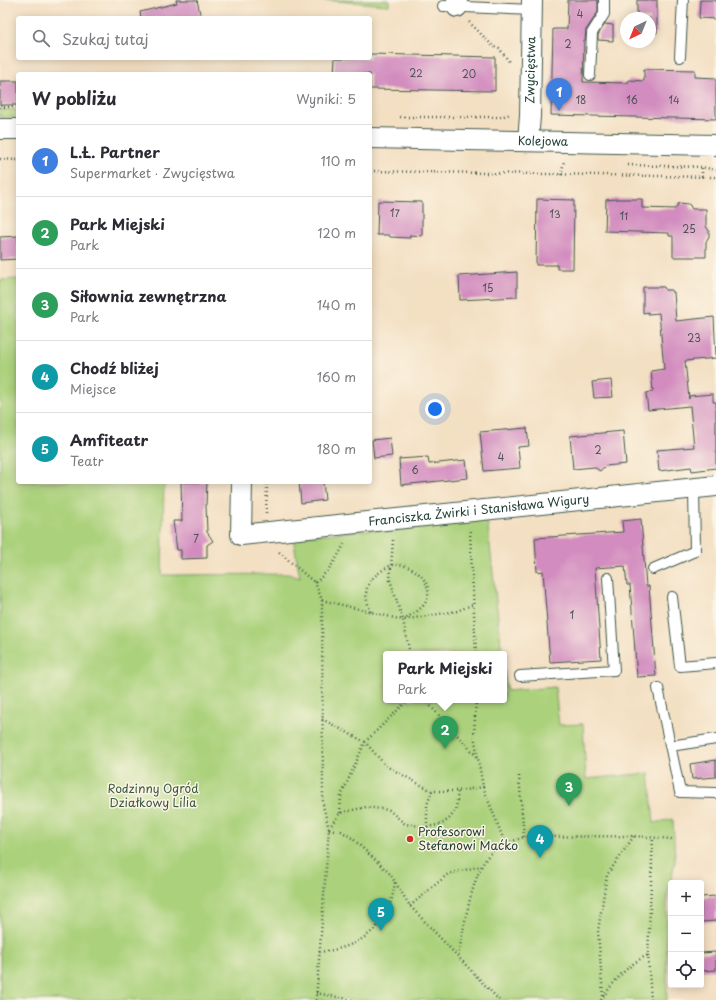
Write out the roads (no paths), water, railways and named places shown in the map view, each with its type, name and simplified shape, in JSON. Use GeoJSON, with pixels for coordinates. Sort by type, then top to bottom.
{"type":"FeatureCollection","features":[{"type":"Feature","properties":{"kind":"street","name":"Zwycięstwa"},"geometry":{"type":"LineString","coordinates":[[528,141],[530,116],[532,5]]}},
{"type":"Feature","properties":{"kind":"street"},"geometry":{"type":"LineString","coordinates":[[0,129],[16,129]]}},
{"type":"Feature","properties":{"kind":"street","name":"Kolejowa"},"geometry":{"type":"LineString","coordinates":[[372,138],[716,145]]}},
{"type":"Feature","properties":{"kind":"street","name":"Franciszka Żwirki i Stanisława Wigury"},"geometry":{"type":"LineString","coordinates":[[242,484],[248,534],[716,486]]}},
{"type":"Feature","properties":{"kind":"lane"},"geometry":{"type":"LineString","coordinates":[[590,76],[592,33],[604,14],[604,0]]}},
{"type":"Feature","properties":{"kind":"lane"},"geometry":{"type":"LineString","coordinates":[[680,56],[683,0]]}},
{"type":"Feature","properties":{"kind":"lane"},"geometry":{"type":"LineString","coordinates":[[452,4],[532,5]]}},
{"type":"Feature","properties":{"kind":"lane"},"geometry":{"type":"LineString","coordinates":[[653,569],[695,551],[694,488]]}},
{"type":"Feature","properties":{"kind":"lane"},"geometry":{"type":"LineString","coordinates":[[520,676],[614,670],[608,578]]}},
{"type":"Feature","properties":{"kind":"lane"},"geometry":{"type":"LineString","coordinates":[[672,597],[680,666],[716,663]]}},
{"type":"Feature","properties":{"kind":"lane"},"geometry":{"type":"LineString","coordinates":[[658,688],[680,792],[716,792]]}},
{"type":"Feature","properties":{"kind":"lane"},"geometry":{"type":"LineString","coordinates":[[670,746],[716,739]]}},
{"type":"Feature","properties":{"kind":"place","name":"L.Ł. Partner"},"geometry":{"type":"Point","coordinates":[559,111]}},
{"type":"Feature","properties":{"kind":"place","name":"Park Miejski"},"geometry":{"type":"Point","coordinates":[445,749]}},
{"type":"Feature","properties":{"kind":"place","name":"Siłownia zewnętrzna"},"geometry":{"type":"Point","coordinates":[569,806]}},
{"type":"Feature","properties":{"kind":"place","name":"Profesorowi Stefanowi Maćko"},"geometry":{"type":"Point","coordinates":[410,839]}},
{"type":"Feature","properties":{"kind":"place","name":"Chodź bliżej"},"geometry":{"type":"Point","coordinates":[540,858]}},
{"type":"Feature","properties":{"kind":"place","name":"Amfiteatr"},"geometry":{"type":"Point","coordinates":[381,931]}},
{"type":"Feature","properties":{"kind":"park label","name":"Rodzinny Ogród Działkowy Lilia"},"geometry":{"type":"Point","coordinates":[153,796]}}]}
